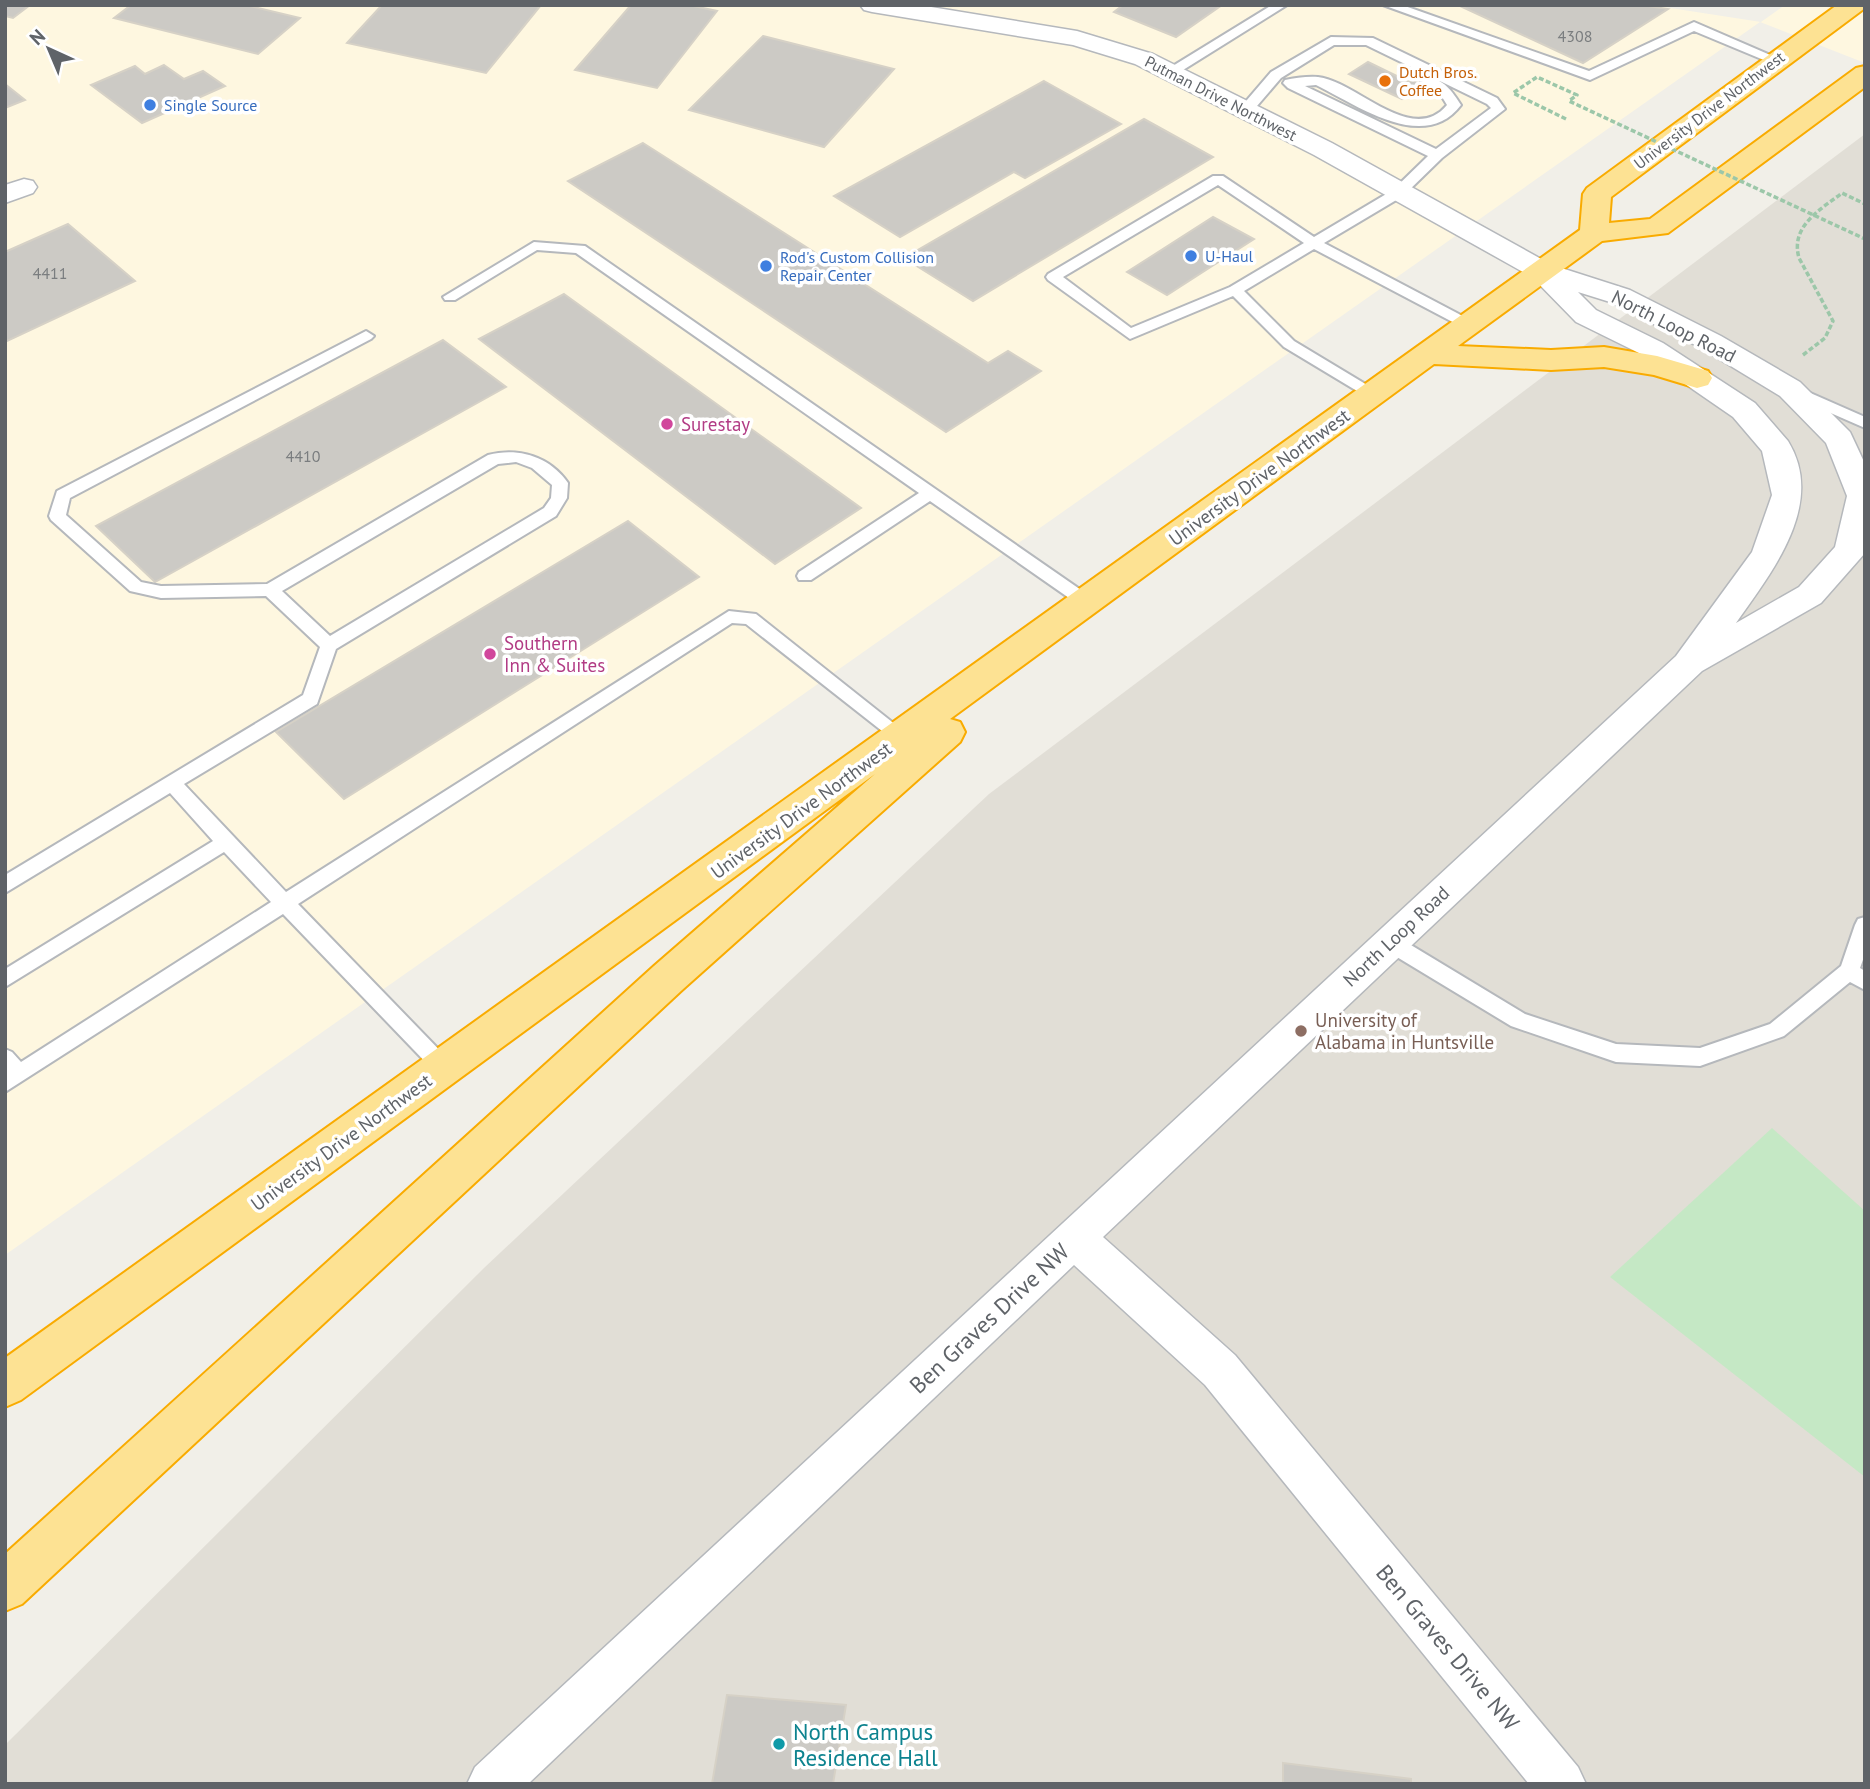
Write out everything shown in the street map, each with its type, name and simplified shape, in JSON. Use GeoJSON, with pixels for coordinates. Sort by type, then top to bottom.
{"type":"FeatureCollection","features":[{"type":"Feature","properties":{"kind":"highway","name":"University Drive Northwest"},"geometry":{"type":"LineString","coordinates":[[5,1385],[1088,603],[1594,233],[1597,194],[1854,5]]}},
{"type":"Feature","properties":{"kind":"highway"},"geometry":{"type":"LineString","coordinates":[[1594,233],[1658,227],[1865,74]]}},
{"type":"Feature","properties":{"kind":"highway"},"geometry":{"type":"LineString","coordinates":[[1428,354],[1551,360],[1604,357],[1657,366],[1697,378]]}},
{"type":"Feature","properties":{"kind":"highway"},"geometry":{"type":"LineString","coordinates":[[5,1587],[668,978],[1124,576]]}},
{"type":"Feature","properties":{"kind":"street","name":"Putman Drive Northwest"},"geometry":{"type":"LineString","coordinates":[[872,5],[1077,37],[1144,59],[1323,149],[1542,271]]}},
{"type":"Feature","properties":{"kind":"street","name":"North Loop Road"},"geometry":{"type":"LineString","coordinates":[[1074,1238],[1688,665],[1766,555],[1788,495],[1777,448],[1744,410],[1653,349],[1586,316],[1542,271]]}},
{"type":"Feature","properties":{"kind":"street","name":"North Loop Road"},"geometry":{"type":"LineString","coordinates":[[1542,271],[1620,296],[1711,342],[1790,389],[1839,439],[1863,496],[1850,551],[1810,595],[1688,665]]}},
{"type":"Feature","properties":{"kind":"street","name":"Ben Graves Drive NW"},"geometry":{"type":"LineString","coordinates":[[492,1784],[1074,1238],[1220,1370],[1561,1784]]}},
{"type":"Feature","properties":{"kind":"lane"},"geometry":{"type":"LineString","coordinates":[[1170,72],[1281,5]]}},
{"type":"Feature","properties":{"kind":"lane"},"geometry":{"type":"LineString","coordinates":[[1389,5],[1591,76],[1694,26],[1776,60]]}},
{"type":"Feature","properties":{"kind":"lane"},"geometry":{"type":"LineString","coordinates":[[1246,110],[1276,75],[1331,41],[1368,41],[1492,101],[1498,109],[1437,155],[1398,193],[1313,243],[1235,290],[1129,334],[1053,277],[1218,179],[1313,243],[1469,325]]}},
{"type":"Feature","properties":{"kind":"lane"},"geometry":{"type":"LineString","coordinates":[[1290,83],[1318,81],[1401,121],[1422,123],[1444,117],[1454,104],[1444,89],[1370,54],[1368,41]]}},
{"type":"Feature","properties":{"kind":"lane"},"geometry":{"type":"LineString","coordinates":[[1276,75],[1437,155]]}},
{"type":"Feature","properties":{"kind":"lane"},"geometry":{"type":"LineString","coordinates":[[450,297],[534,246],[580,249],[1088,603]]}},
{"type":"Feature","properties":{"kind":"lane"},"geometry":{"type":"LineString","coordinates":[[1235,290],[1289,344],[1371,395]]}},
{"type":"Feature","properties":{"kind":"lane"},"geometry":{"type":"LineString","coordinates":[[5,885],[311,699],[328,645],[550,512],[559,498],[560,483],[534,460],[516,456],[494,459],[270,590],[161,592],[135,587],[57,516],[63,495],[366,336]]}},
{"type":"Feature","properties":{"kind":"lane"},"geometry":{"type":"LineString","coordinates":[[1790,389],[1865,423]]}},
{"type":"Feature","properties":{"kind":"lane"},"geometry":{"type":"LineString","coordinates":[[805,576],[930,493]]}},
{"type":"Feature","properties":{"kind":"lane"},"geometry":{"type":"LineString","coordinates":[[270,590],[328,645]]}},
{"type":"Feature","properties":{"kind":"lane"},"geometry":{"type":"LineString","coordinates":[[10,1071],[285,903],[729,617],[750,618],[902,737]]}},
{"type":"Feature","properties":{"kind":"lane"},"geometry":{"type":"LineString","coordinates":[[172,783],[444,1068]]}},
{"type":"Feature","properties":{"kind":"lane"},"geometry":{"type":"LineString","coordinates":[[5,979],[226,842]]}},
{"type":"Feature","properties":{"kind":"lane"},"geometry":{"type":"LineString","coordinates":[[1389,942],[1518,1020],[1616,1053],[1700,1057],[1777,1030],[1857,977],[1865,925]]}},
{"type":"Feature","properties":{"kind":"path"},"geometry":{"type":"LineString","coordinates":[[1566,119],[1513,93],[1537,77],[1577,95],[1569,101],[1865,239]]}},
{"type":"Feature","properties":{"kind":"path"},"geometry":{"type":"LineString","coordinates":[[1803,355],[1825,338],[1833,321],[1797,255],[1796,240],[1807,222],[1842,193],[1865,204]]}},
{"type":"Feature","properties":{"kind":"shaded area"},"geometry":{"type":"Polygon","coordinates":[[[5,5],[1651,5],[1761,22],[1785,5],[1865,5],[1865,63],[1760,22],[5,1255],[5,5]]]}},
{"type":"Feature","properties":{"kind":"shaded area","name":"University of Alabama in Huntsville"},"geometry":{"type":"Polygon","coordinates":[[[1865,134],[1865,1784],[5,1784],[5,1745],[484,1268],[989,794],[1865,134]]]}},
{"type":"Feature","properties":{"kind":"green space"},"geometry":{"type":"Polygon","coordinates":[[[1772,1128],[1865,1211],[1865,1477],[1610,1277],[1772,1128]]]}},
{"type":"Feature","properties":{"kind":"building"},"geometry":{"type":"Polygon","coordinates":[[[5,5],[30,5],[13,18],[5,16],[5,5]]]}},
{"type":"Feature","properties":{"kind":"building"},"geometry":{"type":"Polygon","coordinates":[[[131,5],[246,5],[300,18],[258,54],[114,18],[131,5]]]}},
{"type":"Feature","properties":{"kind":"building"},"geometry":{"type":"Polygon","coordinates":[[[382,5],[541,5],[486,73],[347,43],[382,5]]]}},
{"type":"Feature","properties":{"kind":"building"},"geometry":{"type":"Polygon","coordinates":[[[631,5],[689,5],[717,11],[657,88],[575,70],[631,5]]]}},
{"type":"Feature","properties":{"kind":"building"},"geometry":{"type":"Polygon","coordinates":[[[1123,5],[1222,5],[1176,37],[1114,12],[1123,5]]]}},
{"type":"Feature","properties":{"kind":"building"},"geometry":{"type":"Polygon","coordinates":[[[1458,5],[1642,5],[1668,9],[1583,63],[1458,5]]]}},
{"type":"Feature","properties":{"kind":"building"},"geometry":{"type":"Polygon","coordinates":[[[763,36],[894,69],[824,147],[689,110],[763,36]]]}},
{"type":"Feature","properties":{"kind":"building","name":"Dutch Bros. Coffee"},"geometry":{"type":"Polygon","coordinates":[[[1368,62],[1409,82],[1412,80],[1425,86],[1402,99],[1349,74],[1368,62]]]}},
{"type":"Feature","properties":{"kind":"building","name":"Single Source"},"geometry":{"type":"Polygon","coordinates":[[[164,65],[184,79],[203,71],[225,86],[142,123],[91,85],[135,66],[145,74],[164,65]]]}},
{"type":"Feature","properties":{"kind":"building"},"geometry":{"type":"Polygon","coordinates":[[[1044,81],[1121,124],[1025,178],[1014,172],[900,237],[834,196],[1044,81]]]}},
{"type":"Feature","properties":{"kind":"building"},"geometry":{"type":"Polygon","coordinates":[[[5,84],[25,100],[5,108],[5,84]]]}},
{"type":"Feature","properties":{"kind":"building"},"geometry":{"type":"Polygon","coordinates":[[[1144,119],[1213,157],[973,301],[904,258],[1144,119]]]}},
{"type":"Feature","properties":{"kind":"building","name":"Rod's Custom Collision Repair Center"},"geometry":{"type":"Polygon","coordinates":[[[643,143],[988,363],[1008,351],[1041,371],[946,432],[568,181],[643,143]]]}},
{"type":"Feature","properties":{"kind":"building","name":"U-Haul"},"geometry":{"type":"Polygon","coordinates":[[[1213,217],[1254,239],[1167,295],[1127,272],[1213,217]]]}},
{"type":"Feature","properties":{"kind":"building"},"geometry":{"type":"Polygon","coordinates":[[[68,224],[135,281],[5,342],[5,252],[68,224]]]}},
{"type":"Feature","properties":{"kind":"building","name":"Surestay"},"geometry":{"type":"Polygon","coordinates":[[[564,294],[861,508],[775,564],[479,339],[564,294]]]}},
{"type":"Feature","properties":{"kind":"building"},"geometry":{"type":"Polygon","coordinates":[[[443,340],[506,387],[155,582],[96,526],[443,340]]]}},
{"type":"Feature","properties":{"kind":"building","name":"Southern Inn & Suites"},"geometry":{"type":"Polygon","coordinates":[[[628,521],[699,577],[344,799],[276,732],[628,521]]]}},
{"type":"Feature","properties":{"kind":"building","name":"North Campus Residence Hall"},"geometry":{"type":"Polygon","coordinates":[[[727,1695],[846,1705],[833,1784],[712,1784],[727,1695]]]}},
{"type":"Feature","properties":{"kind":"building"},"geometry":{"type":"Polygon","coordinates":[[[1283,1763],[1411,1779],[1411,1784],[1283,1784],[1283,1763]]]}},
{"type":"Feature","properties":{"kind":"place","name":"Dutch Bros. Coffee"},"geometry":{"type":"Point","coordinates":[1385,81]}},
{"type":"Feature","properties":{"kind":"place","name":"Single Source"},"geometry":{"type":"Point","coordinates":[150,105]}},
{"type":"Feature","properties":{"kind":"place","name":"U-Haul"},"geometry":{"type":"Point","coordinates":[1191,256]}},
{"type":"Feature","properties":{"kind":"place","name":"Rod's Custom Collision Repair Center"},"geometry":{"type":"Point","coordinates":[766,266]}},
{"type":"Feature","properties":{"kind":"place","name":"Surestay"},"geometry":{"type":"Point","coordinates":[667,424]}},
{"type":"Feature","properties":{"kind":"place","name":"Southern Inn & Suites"},"geometry":{"type":"Point","coordinates":[490,654]}},
{"type":"Feature","properties":{"kind":"place","name":"University of Alabama in Huntsville"},"geometry":{"type":"Point","coordinates":[1301,1031]}},
{"type":"Feature","properties":{"kind":"place","name":"North Campus Residence Hall"},"geometry":{"type":"Point","coordinates":[779,1744]}}]}
